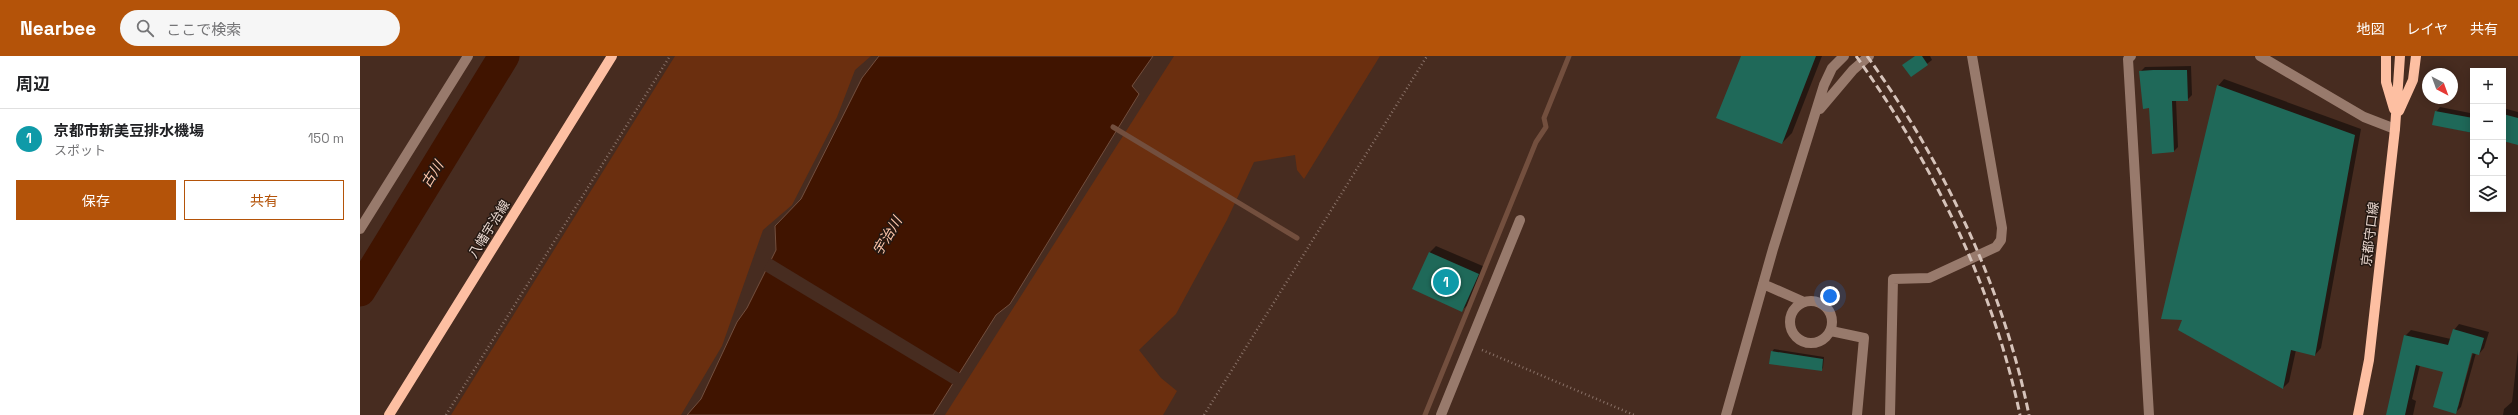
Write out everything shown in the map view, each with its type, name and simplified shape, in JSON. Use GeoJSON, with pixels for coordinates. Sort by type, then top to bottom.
{"type":"FeatureCollection","features":[{"type":"Feature","properties":{"kind":"main road","name":"八幡宇治線"},"geometry":{"type":"LineString","coordinates":[[389,415],[612,56]]}},
{"type":"Feature","properties":{"kind":"main road"},"geometry":{"type":"LineString","coordinates":[[2386,56],[2386,82],[2396,116]]}},
{"type":"Feature","properties":{"kind":"main road","name":"京都守口線"},"geometry":{"type":"LineString","coordinates":[[2358,415],[2369,360],[2395,129],[2400,56]]}},
{"type":"Feature","properties":{"kind":"main road"},"geometry":{"type":"LineString","coordinates":[[2396,116],[2413,80],[2416,56]]}},
{"type":"Feature","properties":{"kind":"street"},"geometry":{"type":"LineString","coordinates":[[360,229],[468,56]]}},
{"type":"Feature","properties":{"kind":"street"},"geometry":{"type":"LineString","coordinates":[[1726,415],[1763,284],[1814,117],[1832,68],[1844,56]]}},
{"type":"Feature","properties":{"kind":"street"},"geometry":{"type":"LineString","coordinates":[[1814,117],[1853,70],[1869,56]]}},
{"type":"Feature","properties":{"kind":"street"},"geometry":{"type":"LineString","coordinates":[[1890,415],[1893,279],[1929,278],[1996,247],[2001,240],[2002,228],[1972,56]]}},
{"type":"Feature","properties":{"kind":"street"},"geometry":{"type":"LineString","coordinates":[[2260,56],[2364,117],[2395,129]]}},
{"type":"Feature","properties":{"kind":"street"},"geometry":{"type":"LineString","coordinates":[[2129,57],[2149,415]]}},
{"type":"Feature","properties":{"kind":"street"},"geometry":{"type":"LineString","coordinates":[[1441,415],[1520,220]]}},
{"type":"Feature","properties":{"kind":"street"},"geometry":{"type":"LineString","coordinates":[[1763,284],[1804,302],[1816,301],[1827,307],[1832,318],[1831,331],[1827,337],[1815,343],[1808,343],[1796,336],[1790,324],[1791,317],[1798,306],[1804,302]]}},
{"type":"Feature","properties":{"kind":"street"},"geometry":{"type":"LineString","coordinates":[[1831,331],[1864,338],[1857,415]]}},
{"type":"Feature","properties":{"kind":"path"},"geometry":{"type":"LineString","coordinates":[[446,415],[670,56]]}},
{"type":"Feature","properties":{"kind":"path"},"geometry":{"type":"LineString","coordinates":[[1204,415],[1426,56]]}},
{"type":"Feature","properties":{"kind":"path"},"geometry":{"type":"LineString","coordinates":[[1470,345],[1634,415]]}},
{"type":"Feature","properties":{"kind":"shaded area"},"geometry":{"type":"Polygon","coordinates":[[[675,56],[871,56],[855,70],[837,117],[792,205],[763,230],[722,346],[681,415],[451,415],[675,56]]]}},
{"type":"Feature","properties":{"kind":"shaded area"},"geometry":{"type":"Polygon","coordinates":[[[1174,56],[1380,56],[1304,179],[1297,170],[1295,155],[1254,162],[1227,220],[1176,314],[1139,350],[1161,378],[1177,391],[1163,415],[945,415],[1174,56]]]}},
{"type":"Feature","properties":{"kind":"water","name":"宇治川"},"geometry":{"type":"Polygon","coordinates":[[[879,56],[1153,56],[1132,86],[1139,94],[1010,304],[996,315],[933,415],[687,415],[701,399],[737,322],[747,308],[776,250],[775,226],[801,199],[862,78],[879,56]]]}},
{"type":"Feature","properties":{"kind":"pier"},"geometry":{"type":"Polygon","coordinates":[[[770,258],[961,374],[954,385],[763,270],[770,258]]]}},
{"type":"Feature","properties":{"kind":"building"},"geometry":{"type":"Polygon","coordinates":[[[1741,56],[1816,56],[1782,144],[1716,118],[1741,56]]]}},
{"type":"Feature","properties":{"kind":"building"},"geometry":{"type":"Polygon","coordinates":[[[1915,56],[1922,56],[1928,65],[1911,77],[1902,65],[1915,56]]]}},
{"type":"Feature","properties":{"kind":"building"},"geometry":{"type":"Polygon","coordinates":[[[2187,70],[2188,101],[2172,101],[2174,152],[2152,154],[2149,108],[2143,109],[2139,71],[2187,70]]]}},
{"type":"Feature","properties":{"kind":"building"},"geometry":{"type":"Polygon","coordinates":[[[2217,85],[2355,135],[2315,356],[2291,350],[2283,389],[2178,330],[2182,320],[2161,319],[2217,85]]]}},
{"type":"Feature","properties":{"kind":"building"},"geometry":{"type":"Polygon","coordinates":[[[2435,111],[2470,117],[2470,132],[2432,125],[2435,111]]]}},
{"type":"Feature","properties":{"kind":"building"},"geometry":{"type":"Polygon","coordinates":[[[2506,115],[2518,118],[2518,145],[2506,142],[2506,115]]]}},
{"type":"Feature","properties":{"kind":"building"},"geometry":{"type":"Polygon","coordinates":[[[1429,252],[1479,274],[1462,312],[1412,289],[1429,252]]]}},
{"type":"Feature","properties":{"kind":"building"},"geometry":{"type":"Polygon","coordinates":[[[2453,329],[2484,338],[2479,355],[2472,353],[2456,414],[2433,407],[2443,372],[2416,365],[2405,415],[2386,415],[2404,335],[2448,345],[2453,329]]]}},
{"type":"Feature","properties":{"kind":"building"},"geometry":{"type":"Polygon","coordinates":[[[1771,351],[1823,359],[1822,371],[1769,364],[1771,351]]]}},
{"type":"Feature","properties":{"kind":"waterway","name":"古川"},"geometry":{"type":"LineString","coordinates":[[360,291],[504,56]]}},
{"type":"Feature","properties":{"kind":"waterway"},"geometry":{"type":"LineString","coordinates":[[1425,415],[1536,142],[1546,127],[1544,118],[1569,56]]}},
{"type":"Feature","properties":{"kind":"waterway"},"geometry":{"type":"LineString","coordinates":[[1113,127],[1297,238]]}},
{"type":"Feature","properties":{"kind":"railway"},"geometry":{"type":"LineString","coordinates":[[1856,56],[1910,139],[1934,182],[1956,227],[1994,319],[2020,415]]}},
{"type":"Feature","properties":{"kind":"railway"},"geometry":{"type":"LineString","coordinates":[[1867,56],[1895,96],[1921,138],[1967,227],[2003,320],[2018,367],[2029,415]]}},
{"type":"Feature","properties":{"kind":"place","name":"京都市新美豆排水機場"},"geometry":{"type":"Point","coordinates":[1446,282]}}]}
